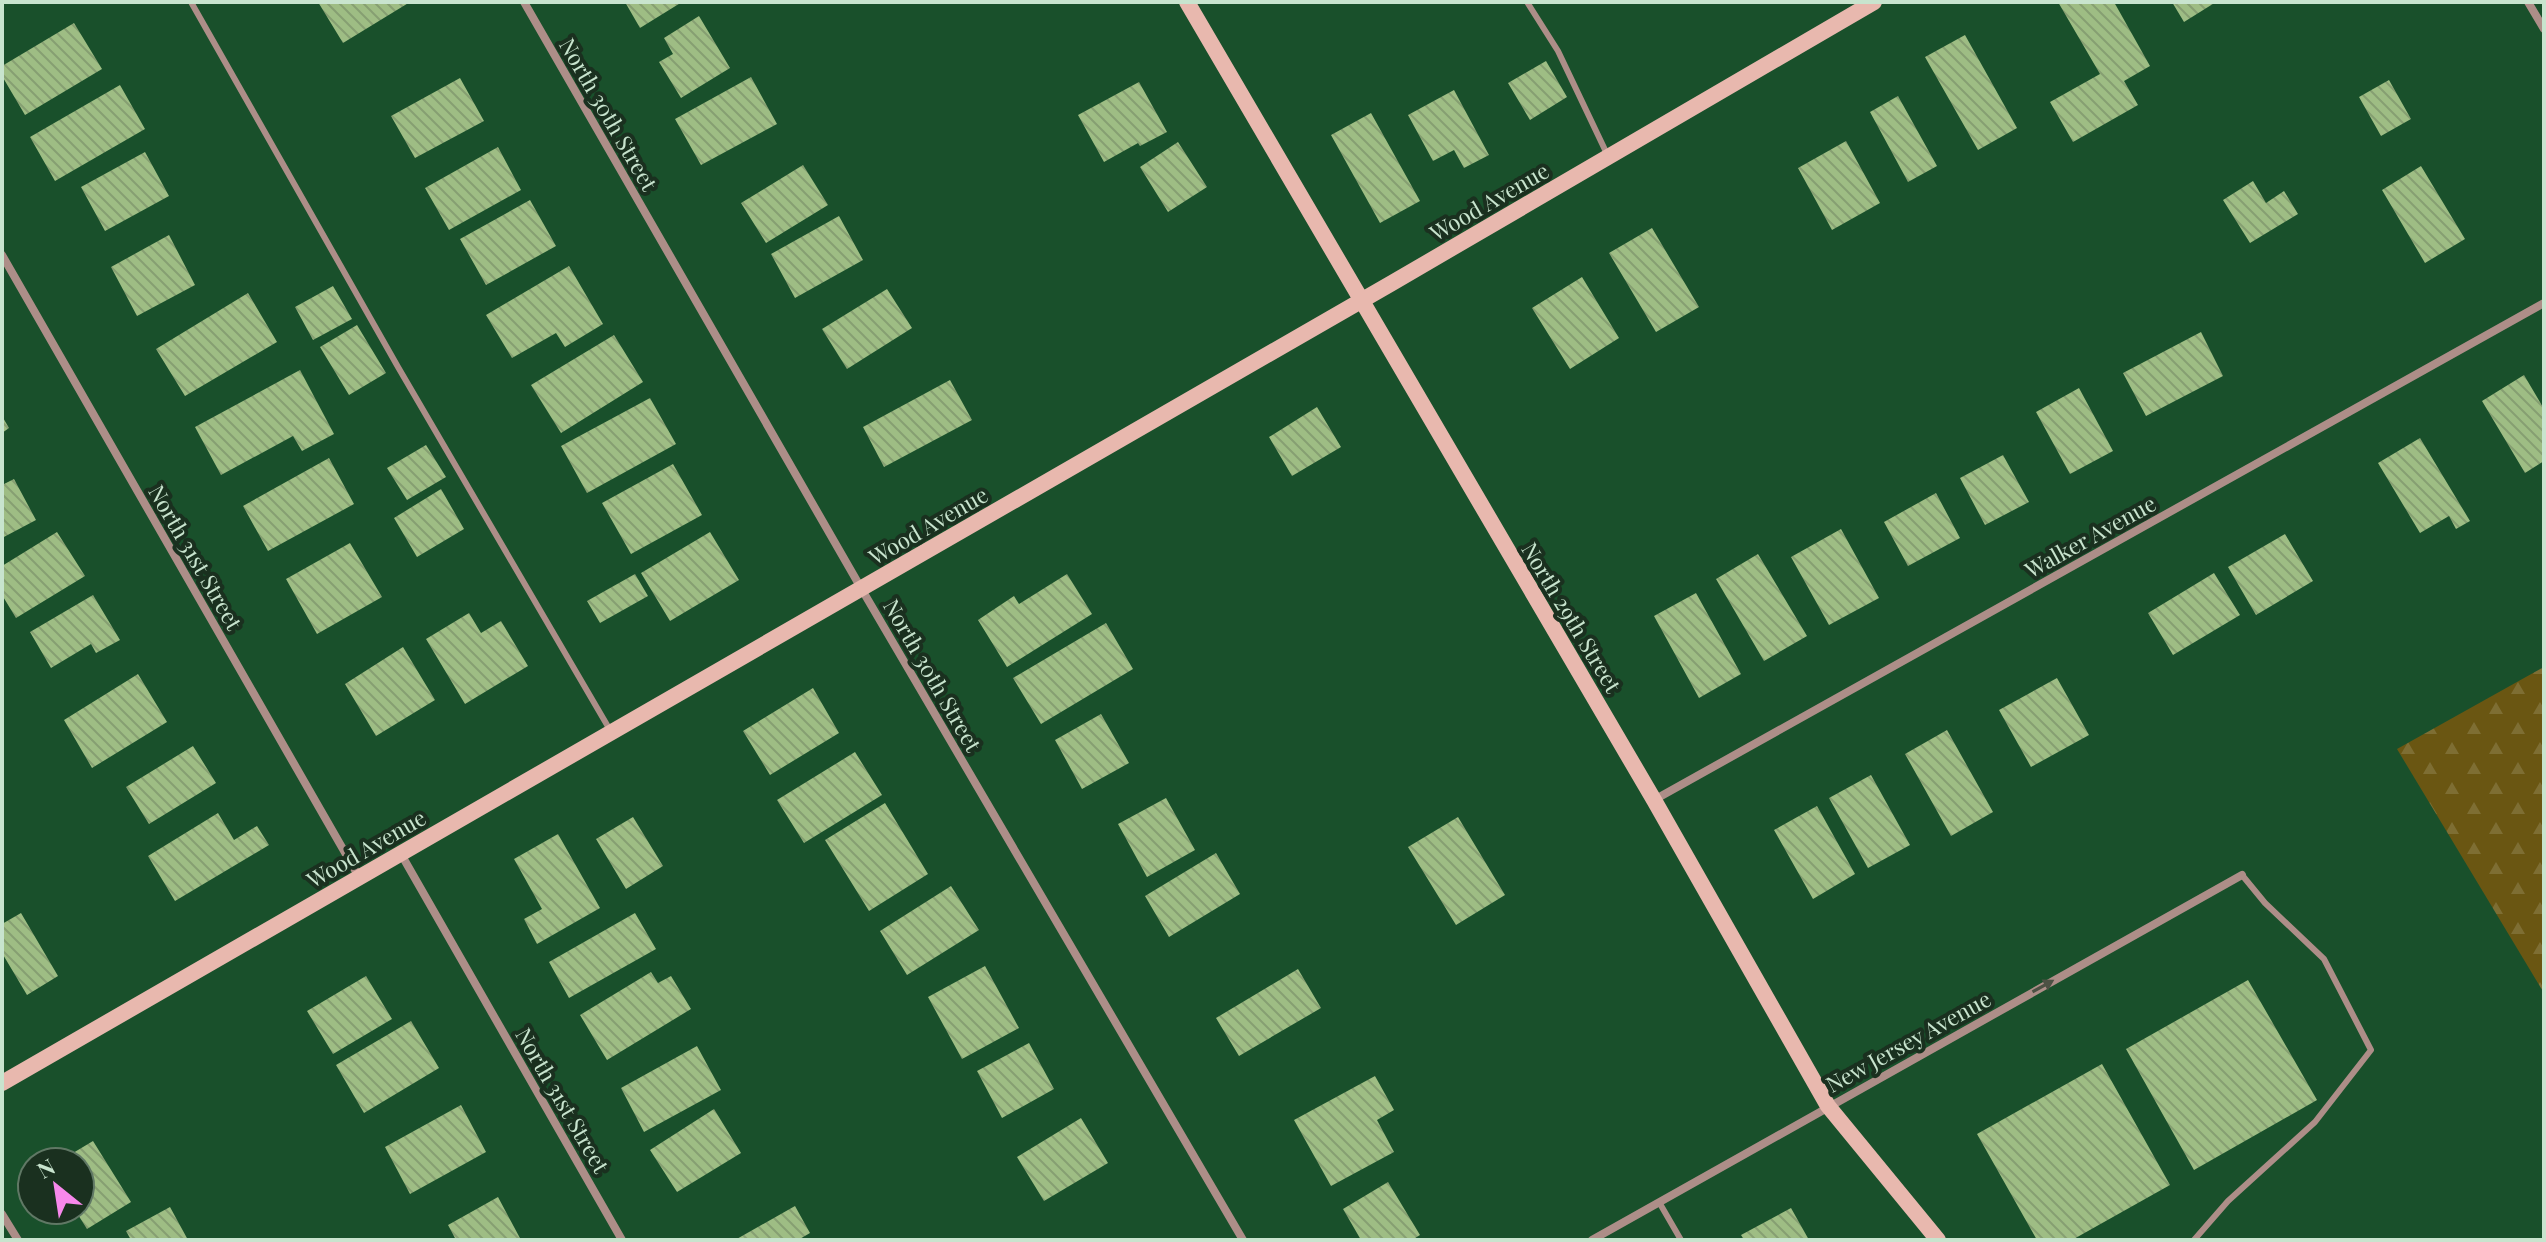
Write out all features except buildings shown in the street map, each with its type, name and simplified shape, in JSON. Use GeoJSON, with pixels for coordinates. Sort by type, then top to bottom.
{"type":"FeatureCollection","features":[{"type":"Feature","properties":{"kind":"street","name":"North 30th Street"},"geometry":{"type":"LineString","coordinates":[[524,2],[861,588],[1243,1240]]}},
{"type":"Feature","properties":{"kind":"street","name":"North 29th Street"},"geometry":{"type":"LineString","coordinates":[[1187,2],[1654,800],[1828,1106],[1938,1240]]}},
{"type":"Feature","properties":{"kind":"street","name":"Wood Avenue"},"geometry":{"type":"LineString","coordinates":[[2,1083],[1361,301],[1872,2]]}},
{"type":"Feature","properties":{"kind":"street"},"geometry":{"type":"LineString","coordinates":[[2528,2],[2544,29]]}},
{"type":"Feature","properties":{"kind":"street","name":"North 31st Street"},"geometry":{"type":"LineString","coordinates":[[2,255],[359,877]]}},
{"type":"Feature","properties":{"kind":"street","name":"Walker Avenue"},"geometry":{"type":"LineString","coordinates":[[1654,800],[2544,303]]}},
{"type":"Feature","properties":{"kind":"street","name":"North 31st Street"},"geometry":{"type":"LineString","coordinates":[[400,854],[622,1240]]}},
{"type":"Feature","properties":{"kind":"street","name":"New Jersey Avenue"},"geometry":{"type":"LineString","coordinates":[[1592,1240],[2242,875]]}},
{"type":"Feature","properties":{"kind":"street"},"geometry":{"type":"LineString","coordinates":[[2,1214],[18,1240]]}},
{"type":"Feature","properties":{"kind":"lane"},"geometry":{"type":"LineString","coordinates":[[191,2],[406,381],[611,732]]}},
{"type":"Feature","properties":{"kind":"lane"},"geometry":{"type":"LineString","coordinates":[[1527,2],[1558,51],[1608,157]]}},
{"type":"Feature","properties":{"kind":"lane"},"geometry":{"type":"LineString","coordinates":[[2194,1240],[2228,1201],[2315,1122],[2371,1050],[2324,959],[2265,903],[2242,875]]}},
{"type":"Feature","properties":{"kind":"lane"},"geometry":{"type":"LineString","coordinates":[[1659,1202],[1681,1240]]}},
{"type":"Feature","properties":{"kind":"green space"},"geometry":{"type":"Polygon","coordinates":[[[2544,667],[2544,993],[2397,749],[2544,667]]]}}]}
